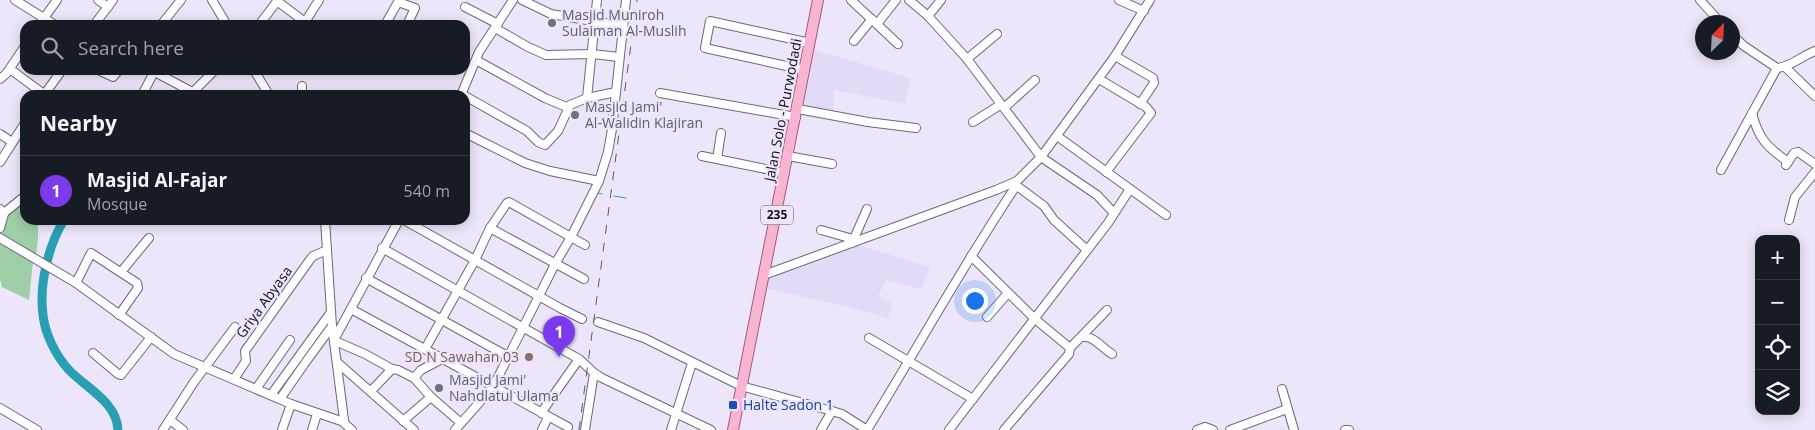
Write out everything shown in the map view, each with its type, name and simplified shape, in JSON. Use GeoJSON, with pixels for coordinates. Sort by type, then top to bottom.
{"type":"FeatureCollection","features":[{"type":"Feature","properties":{"kind":"main road","name":"Jalan Solo - Purwodadi"},"geometry":{"type":"LineString","coordinates":[[733,430],[818,0]]}},
{"type":"Feature","properties":{"kind":"street"},"geometry":{"type":"LineString","coordinates":[[15,0],[47,20]]}},
{"type":"Feature","properties":{"kind":"street"},"geometry":{"type":"LineString","coordinates":[[44,18],[57,0]]}},
{"type":"Feature","properties":{"kind":"street"},"geometry":{"type":"LineString","coordinates":[[98,0],[108,7]]}},
{"type":"Feature","properties":{"kind":"street"},"geometry":{"type":"LineString","coordinates":[[98,20],[113,0]]}},
{"type":"Feature","properties":{"kind":"street"},"geometry":{"type":"LineString","coordinates":[[165,20],[181,0]]}},
{"type":"Feature","properties":{"kind":"street"},"geometry":{"type":"LineString","coordinates":[[212,0],[223,20]]}},
{"type":"Feature","properties":{"kind":"street"},"geometry":{"type":"LineString","coordinates":[[263,20],[278,0],[303,20]]}},
{"type":"Feature","properties":{"kind":"street"},"geometry":{"type":"LineString","coordinates":[[309,20],[319,0]]}},
{"type":"Feature","properties":{"kind":"street"},"geometry":{"type":"LineString","coordinates":[[522,0],[551,14],[623,26]]}},
{"type":"Feature","properties":{"kind":"street"},"geometry":{"type":"LineString","coordinates":[[587,98],[597,0]]}},
{"type":"Feature","properties":{"kind":"street"},"geometry":{"type":"LineString","coordinates":[[455,430],[493,387],[555,264],[600,181],[609,147],[626,0]]}},
{"type":"Feature","properties":{"kind":"street"},"geometry":{"type":"LineString","coordinates":[[851,0],[898,44]]}},
{"type":"Feature","properties":{"kind":"street"},"geometry":{"type":"LineString","coordinates":[[854,41],[896,0]]}},
{"type":"Feature","properties":{"kind":"street"},"geometry":{"type":"LineString","coordinates":[[909,0],[928,16],[966,59],[1042,157],[1097,195],[1114,213]]}},
{"type":"Feature","properties":{"kind":"street"},"geometry":{"type":"LineString","coordinates":[[928,16],[941,0]]}},
{"type":"Feature","properties":{"kind":"street"},"geometry":{"type":"LineString","coordinates":[[1119,0],[1144,11]]}},
{"type":"Feature","properties":{"kind":"street"},"geometry":{"type":"LineString","coordinates":[[598,322],[644,338],[741,386],[832,410],[867,430],[1014,185],[1042,157],[1115,56],[1150,0]]}},
{"type":"Feature","properties":{"kind":"street"},"geometry":{"type":"LineString","coordinates":[[1700,0],[1713,15]]}},
{"type":"Feature","properties":{"kind":"street"},"geometry":{"type":"LineString","coordinates":[[1705,7],[1712,0]]}},
{"type":"Feature","properties":{"kind":"street"},"geometry":{"type":"LineString","coordinates":[[387,20],[395,1],[415,8],[409,20]]}},
{"type":"Feature","properties":{"kind":"street"},"geometry":{"type":"LineString","coordinates":[[465,90],[476,60],[510,1]]}},
{"type":"Feature","properties":{"kind":"street"},"geometry":{"type":"LineString","coordinates":[[465,7],[541,53],[556,55],[592,54],[619,57]]}},
{"type":"Feature","properties":{"kind":"street"},"geometry":{"type":"LineString","coordinates":[[805,70],[705,48],[710,21],[810,43]]}},
{"type":"Feature","properties":{"kind":"street"},"geometry":{"type":"LineString","coordinates":[[966,59],[996,34]]}},
{"type":"Feature","properties":{"kind":"street"},"geometry":{"type":"LineString","coordinates":[[1740,42],[1781,67],[1815,96]]}},
{"type":"Feature","properties":{"kind":"street"},"geometry":{"type":"LineString","coordinates":[[1721,170],[1752,113],[1781,67],[1815,51]]}},
{"type":"Feature","properties":{"kind":"street"},"geometry":{"type":"LineString","coordinates":[[0,80],[20,54]]}},
{"type":"Feature","properties":{"kind":"street"},"geometry":{"type":"LineString","coordinates":[[1115,56],[1153,78],[1154,83],[1140,104]]}},
{"type":"Feature","properties":{"kind":"street"},"geometry":{"type":"LineString","coordinates":[[476,60],[545,98],[569,108]]}},
{"type":"Feature","properties":{"kind":"street"},"geometry":{"type":"LineString","coordinates":[[10,69],[37,90]]}},
{"type":"Feature","properties":{"kind":"street"},"geometry":{"type":"LineString","coordinates":[[48,90],[58,75]]}},
{"type":"Feature","properties":{"kind":"street"},"geometry":{"type":"LineString","coordinates":[[144,90],[151,75]]}},
{"type":"Feature","properties":{"kind":"street"},"geometry":{"type":"LineString","coordinates":[[161,75],[190,90]]}},
{"type":"Feature","properties":{"kind":"street"},"geometry":{"type":"LineString","coordinates":[[198,90],[211,75]]}},
{"type":"Feature","properties":{"kind":"street"},"geometry":{"type":"LineString","coordinates":[[257,75],[266,90]]}},
{"type":"Feature","properties":{"kind":"street"},"geometry":{"type":"LineString","coordinates":[[1098,79],[1151,110],[1151,113],[1106,172]]}},
{"type":"Feature","properties":{"kind":"street"},"geometry":{"type":"LineString","coordinates":[[973,122],[1002,106],[1035,80]]}},
{"type":"Feature","properties":{"kind":"street"},"geometry":{"type":"LineString","coordinates":[[470,99],[528,131],[538,142],[545,145],[558,130],[573,103],[616,92]]}},
{"type":"Feature","properties":{"kind":"street"},"geometry":{"type":"LineString","coordinates":[[660,93],[916,128]]}},
{"type":"Feature","properties":{"kind":"street"},"geometry":{"type":"LineString","coordinates":[[1752,113],[1762,140],[1787,163],[1794,153],[1798,152],[1815,164]]}},
{"type":"Feature","properties":{"kind":"street"},"geometry":{"type":"LineString","coordinates":[[0,162],[20,132]]}},
{"type":"Feature","properties":{"kind":"street"},"geometry":{"type":"LineString","coordinates":[[717,159],[721,133]]}},
{"type":"Feature","properties":{"kind":"street"},"geometry":{"type":"LineString","coordinates":[[0,134],[12,142]]}},
{"type":"Feature","properties":{"kind":"street"},"geometry":{"type":"LineString","coordinates":[[470,136],[534,167],[600,181]]}},
{"type":"Feature","properties":{"kind":"street"},"geometry":{"type":"LineString","coordinates":[[1057,136],[1166,215]]}},
{"type":"Feature","properties":{"kind":"street"},"geometry":{"type":"LineString","coordinates":[[702,156],[785,173]]}},
{"type":"Feature","properties":{"kind":"street"},"geometry":{"type":"LineString","coordinates":[[788,156],[832,164]]}},
{"type":"Feature","properties":{"kind":"street"},"geometry":{"type":"LineString","coordinates":[[1789,220],[1795,197],[1815,172]]}},
{"type":"Feature","properties":{"kind":"street"},"geometry":{"type":"LineString","coordinates":[[764,275],[853,241],[1014,185]]}},
{"type":"Feature","properties":{"kind":"street"},"geometry":{"type":"LineString","coordinates":[[1014,185],[1044,206],[1054,220],[1087,250]]}},
{"type":"Feature","properties":{"kind":"street"},"geometry":{"type":"LineString","coordinates":[[949,430],[1087,250],[1130,189]]}},
{"type":"Feature","properties":{"kind":"street"},"geometry":{"type":"LineString","coordinates":[[0,228],[2,211],[20,199]]}},
{"type":"Feature","properties":{"kind":"street"},"geometry":{"type":"LineString","coordinates":[[425,349],[475,260],[490,228],[509,202],[586,245]]}},
{"type":"Feature","properties":{"kind":"street"},"geometry":{"type":"LineString","coordinates":[[853,241],[867,209]]}},
{"type":"Feature","properties":{"kind":"street"},"geometry":{"type":"LineString","coordinates":[[325,225],[332,326],[344,422]]}},
{"type":"Feature","properties":{"kind":"street"},"geometry":{"type":"LineString","coordinates":[[335,340],[395,225]]}},
{"type":"Feature","properties":{"kind":"street"},"geometry":{"type":"LineString","coordinates":[[413,225],[539,297],[582,319]]}},
{"type":"Feature","properties":{"kind":"street"},"geometry":{"type":"LineString","coordinates":[[490,228],[584,279]]}},
{"type":"Feature","properties":{"kind":"street"},"geometry":{"type":"LineString","coordinates":[[821,230],[853,241]]}},
{"type":"Feature","properties":{"kind":"street"},"geometry":{"type":"LineString","coordinates":[[0,238],[76,283],[174,354],[291,404],[344,422],[352,430]]}},
{"type":"Feature","properties":{"kind":"street"},"geometry":{"type":"LineString","coordinates":[[121,272],[148,238]]}},
{"type":"Feature","properties":{"kind":"street"},"geometry":{"type":"LineString","coordinates":[[382,248],[579,359],[594,373],[711,430]]}},
{"type":"Feature","properties":{"kind":"street","name":"Griya Abyasa"},"geometry":{"type":"LineString","coordinates":[[236,376],[247,360],[245,351],[309,261],[313,256],[327,250]]}},
{"type":"Feature","properties":{"kind":"street"},"geometry":{"type":"LineString","coordinates":[[76,283],[90,254],[121,272],[138,286],[119,315]]}},
{"type":"Feature","properties":{"kind":"street"},"geometry":{"type":"LineString","coordinates":[[970,256],[1035,318],[1070,348]]}},
{"type":"Feature","properties":{"kind":"street"},"geometry":{"type":"LineString","coordinates":[[366,278],[509,357]]}},
{"type":"Feature","properties":{"kind":"street"},"geometry":{"type":"LineString","coordinates":[[988,317],[1008,293]]}},
{"type":"Feature","properties":{"kind":"street"},"geometry":{"type":"LineString","coordinates":[[351,309],[568,428]]}},
{"type":"Feature","properties":{"kind":"street"},"geometry":{"type":"LineString","coordinates":[[1004,430],[1069,354],[1070,348],[1107,310]]}},
{"type":"Feature","properties":{"kind":"street"},"geometry":{"type":"LineString","coordinates":[[271,395],[331,312]]}},
{"type":"Feature","properties":{"kind":"street"},"geometry":{"type":"LineString","coordinates":[[280,398],[332,326]]}},
{"type":"Feature","properties":{"kind":"street"},"geometry":{"type":"LineString","coordinates":[[163,430],[204,368],[235,327]]}},
{"type":"Feature","properties":{"kind":"street"},"geometry":{"type":"LineString","coordinates":[[93,353],[120,376],[150,337]]}},
{"type":"Feature","properties":{"kind":"street"},"geometry":{"type":"LineString","coordinates":[[1082,337],[1091,338],[1104,350],[1112,354]]}},
{"type":"Feature","properties":{"kind":"street"},"geometry":{"type":"LineString","coordinates":[[869,338],[972,399]]}},
{"type":"Feature","properties":{"kind":"street"},"geometry":{"type":"LineString","coordinates":[[256,389],[290,340]]}},
{"type":"Feature","properties":{"kind":"street"},"geometry":{"type":"LineString","coordinates":[[335,340],[414,378],[431,397],[461,423]]}},
{"type":"Feature","properties":{"kind":"street"},"geometry":{"type":"LineString","coordinates":[[414,378],[421,370],[442,359]]}},
{"type":"Feature","properties":{"kind":"street"},"geometry":{"type":"LineString","coordinates":[[542,430],[544,415],[579,359]]}},
{"type":"Feature","properties":{"kind":"street"},"geometry":{"type":"LineString","coordinates":[[338,363],[414,430]]}},
{"type":"Feature","properties":{"kind":"street"},"geometry":{"type":"LineString","coordinates":[[671,430],[692,363]]}},
{"type":"Feature","properties":{"kind":"street"},"geometry":{"type":"LineString","coordinates":[[371,391],[392,369]]}},
{"type":"Feature","properties":{"kind":"street"},"geometry":{"type":"LineString","coordinates":[[585,430],[594,373]]}},
{"type":"Feature","properties":{"kind":"street"},"geometry":{"type":"LineString","coordinates":[[1282,389],[1291,429]]}},
{"type":"Feature","properties":{"kind":"street"},"geometry":{"type":"LineString","coordinates":[[404,421],[431,397]]}},
{"type":"Feature","properties":{"kind":"street"},"geometry":{"type":"LineString","coordinates":[[282,430],[291,404]]}},
{"type":"Feature","properties":{"kind":"street"},"geometry":{"type":"LineString","coordinates":[[0,408],[37,430]]}},
{"type":"Feature","properties":{"kind":"street"},"geometry":{"type":"LineString","coordinates":[[1230,430],[1288,409]]}},
{"type":"Feature","properties":{"kind":"street"},"geometry":{"type":"LineString","coordinates":[[821,430],[832,410]]}},
{"type":"Feature","properties":{"kind":"street"},"geometry":{"type":"LineString","coordinates":[[312,430],[318,414]]}},
{"type":"Feature","properties":{"kind":"street"},"geometry":{"type":"LineString","coordinates":[[170,420],[183,430]]}},
{"type":"Feature","properties":{"kind":"street"},"geometry":{"type":"LineString","coordinates":[[1197,430],[1205,426],[1213,430]]}},
{"type":"Feature","properties":{"kind":"shaded area"},"geometry":{"type":"Polygon","coordinates":[[[814,50],[910,78],[905,104],[834,90],[833,112],[804,106],[814,50]]]}},
{"type":"Feature","properties":{"kind":"shaded area"},"geometry":{"type":"Polygon","coordinates":[[[852,243],[930,267],[921,289],[886,280],[878,296],[892,303],[888,319],[864,311],[766,288],[770,273],[852,243]]]}},
{"type":"Feature","properties":{"kind":"green space"},"geometry":{"type":"Polygon","coordinates":[[[20,203],[20,225],[38,225],[36,255],[6,238],[2,233],[7,214],[20,203]]]}},
{"type":"Feature","properties":{"kind":"green space"},"geometry":{"type":"Polygon","coordinates":[[[0,242],[33,261],[29,300],[2,287],[0,279],[0,242]]]}},
{"type":"Feature","properties":{"kind":"waterway"},"geometry":{"type":"LineString","coordinates":[[598,193],[602,194]]}},
{"type":"Feature","properties":{"kind":"waterway"},"geometry":{"type":"LineString","coordinates":[[614,196],[626,198]]}},
{"type":"Feature","properties":{"kind":"waterway"},"geometry":{"type":"LineString","coordinates":[[61,225],[53,242],[46,266],[42,291],[44,322],[52,344],[60,358],[76,377],[107,403],[116,420],[118,430]]}},
{"type":"Feature","properties":{"kind":"railway"},"geometry":{"type":"LineString","coordinates":[[579,430],[637,0]]}},
{"type":"Feature","properties":{"kind":"place","name":"Masjid Muniroh Sulaiman Al-Muslih"},"geometry":{"type":"Point","coordinates":[552,23]}},
{"type":"Feature","properties":{"kind":"place","name":"Masjid Jami' Al-Walidin Klajiran"},"geometry":{"type":"Point","coordinates":[575,115]}},
{"type":"Feature","properties":{"kind":"place","name":"SD N Sawahan 03"},"geometry":{"type":"Point","coordinates":[529,357]}},
{"type":"Feature","properties":{"kind":"place","name":"Masjid Al-Fajar"},"geometry":{"type":"Point","coordinates":[559,357]}},
{"type":"Feature","properties":{"kind":"place","name":"Masjid Jami' Nahdlatul Ulama"},"geometry":{"type":"Point","coordinates":[439,388]}},
{"type":"Feature","properties":{"kind":"place","name":"Halte Sadon 1"},"geometry":{"type":"Point","coordinates":[733,405]}}]}
